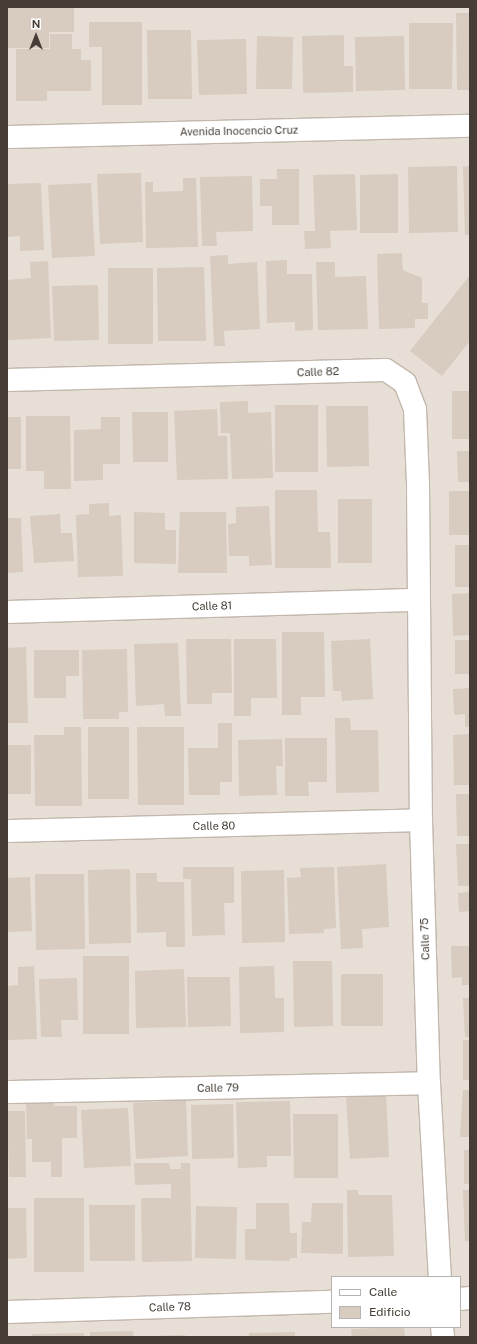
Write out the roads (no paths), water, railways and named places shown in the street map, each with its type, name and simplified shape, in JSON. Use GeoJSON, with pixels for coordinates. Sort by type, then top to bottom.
{"type":"FeatureCollection","features":[{"type":"Feature","properties":{"kind":"street","name":"Avenida Inocencio Cruz"},"geometry":{"type":"LineString","coordinates":[[7,136],[470,126]]}},
{"type":"Feature","properties":{"kind":"street","name":"Calle 82"},"geometry":{"type":"LineString","coordinates":[[7,380],[386,370],[405,383],[414,409],[418,484],[417,600]]}},
{"type":"Feature","properties":{"kind":"street","name":"Calle 81"},"geometry":{"type":"LineString","coordinates":[[7,612],[417,600]]}},
{"type":"Feature","properties":{"kind":"street","name":"Calle 75"},"geometry":{"type":"LineString","coordinates":[[417,600],[421,820],[429,1083],[440,1276]]}},
{"type":"Feature","properties":{"kind":"street","name":"Calle 80"},"geometry":{"type":"LineString","coordinates":[[7,831],[421,820]]}},
{"type":"Feature","properties":{"kind":"street","name":"Calle 79"},"geometry":{"type":"LineString","coordinates":[[7,1092],[429,1083]]}},
{"type":"Feature","properties":{"kind":"street","name":"Calle 78"},"geometry":{"type":"LineString","coordinates":[[7,1312],[331,1302]]}}]}
